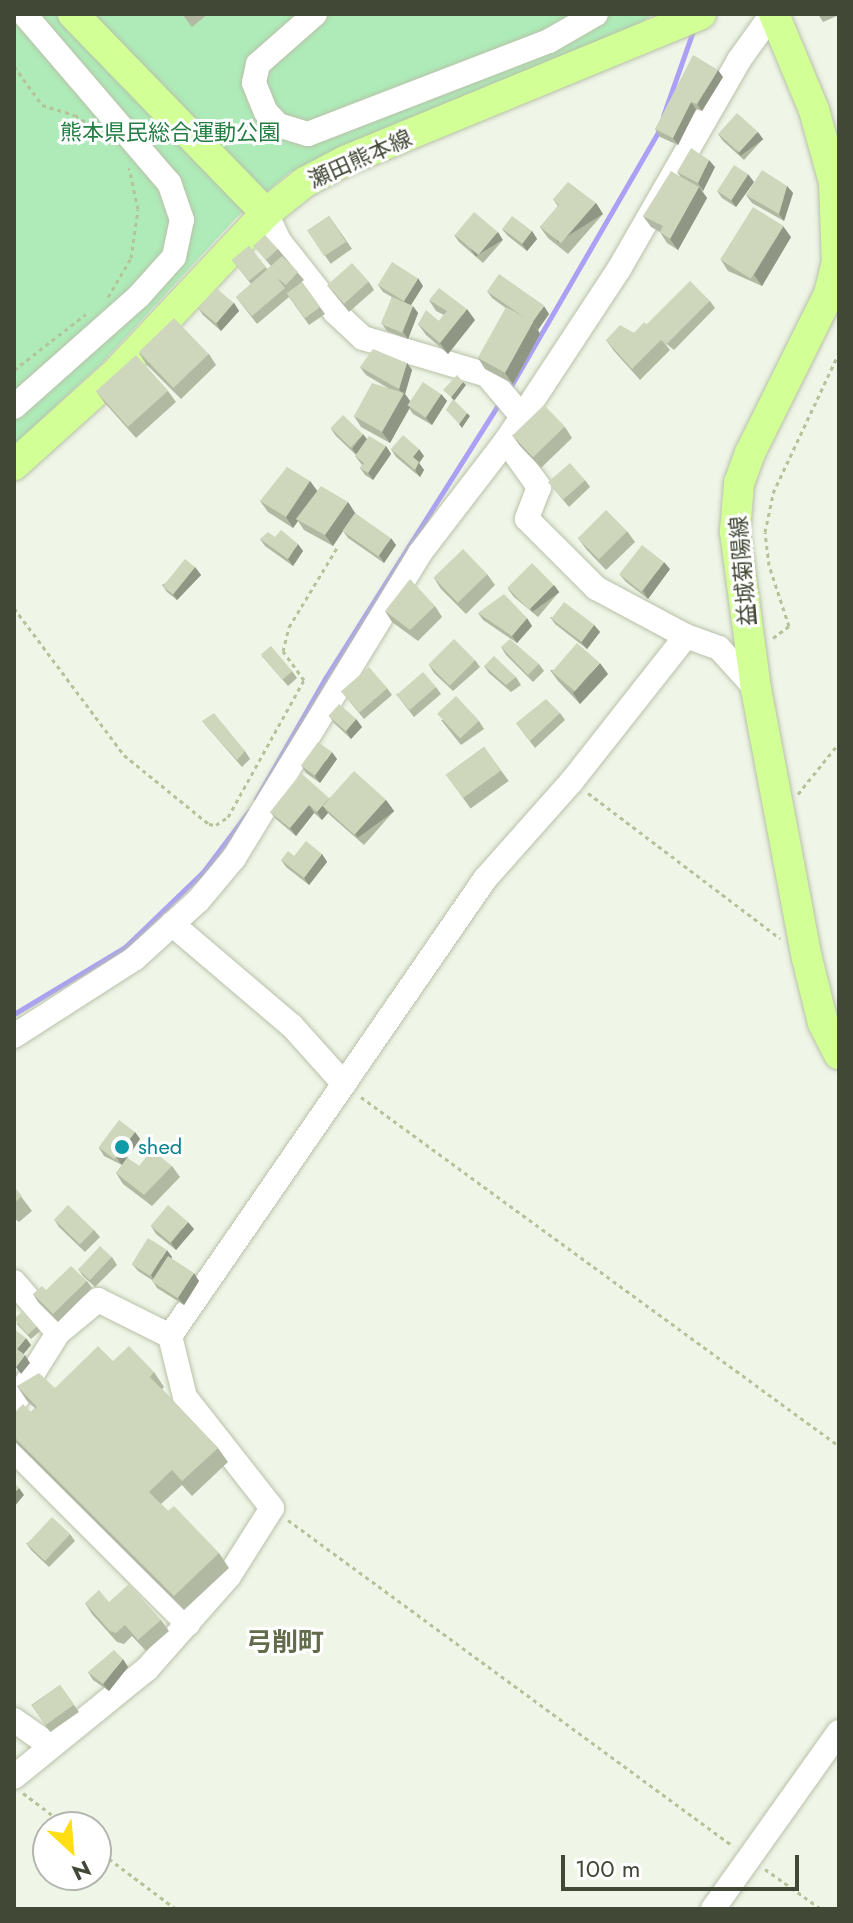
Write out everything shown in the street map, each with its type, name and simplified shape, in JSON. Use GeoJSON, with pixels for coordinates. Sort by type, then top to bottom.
{"type":"FeatureCollection","features":[{"type":"Feature","properties":{"kind":"main road"},"geometry":{"type":"LineString","coordinates":[[73,14],[266,213]]}},
{"type":"Feature","properties":{"kind":"main road","name":"瀬田熊本線"},"geometry":{"type":"LineString","coordinates":[[14,465],[113,376],[266,213],[305,182],[345,161],[701,14]]}},
{"type":"Feature","properties":{"kind":"main road","name":"益城菊陽線"},"geometry":{"type":"LineString","coordinates":[[773,14],[814,110],[834,182],[839,228],[829,294],[739,483],[735,532],[756,689],[783,813],[807,958],[823,1023],[839,1054]]}},
{"type":"Feature","properties":{"kind":"street"},"geometry":{"type":"LineString","coordinates":[[14,407],[139,296],[174,257],[182,220],[169,183],[24,14]]}},
{"type":"Feature","properties":{"kind":"street"},"geometry":{"type":"LineString","coordinates":[[315,14],[258,64],[254,83],[262,105],[278,125],[308,134],[549,41],[596,14]]}},
{"type":"Feature","properties":{"kind":"street"},"geometry":{"type":"LineString","coordinates":[[14,1036],[134,959],[234,858],[420,553],[506,441],[520,414],[619,269],[739,60],[773,14]]}},
{"type":"Feature","properties":{"kind":"street"},"geometry":{"type":"LineString","coordinates":[[266,213],[279,241],[335,312],[363,338],[487,375],[520,414]]}},
{"type":"Feature","properties":{"kind":"street"},"geometry":{"type":"LineString","coordinates":[[506,441],[539,487],[527,519],[596,588],[686,636],[719,648],[756,689]]}},
{"type":"Feature","properties":{"kind":"street"},"geometry":{"type":"LineString","coordinates":[[15,1782],[51,1746],[147,1669],[229,1576],[272,1508],[185,1397],[170,1336],[485,879],[572,781],[686,636]]}},
{"type":"Feature","properties":{"kind":"street"},"geometry":{"type":"LineString","coordinates":[[172,924],[292,1026],[344,1084]]}},
{"type":"Feature","properties":{"kind":"street"},"geometry":{"type":"LineString","coordinates":[[14,1282],[58,1333]]}},
{"type":"Feature","properties":{"kind":"street"},"geometry":{"type":"LineString","coordinates":[[14,1403],[58,1333],[98,1300],[170,1336]]}},
{"type":"Feature","properties":{"kind":"street"},"geometry":{"type":"LineString","coordinates":[[14,1450],[188,1624]]}},
{"type":"Feature","properties":{"kind":"street"},"geometry":{"type":"LineString","coordinates":[[14,1720],[51,1746]]}},
{"type":"Feature","properties":{"kind":"street"},"geometry":{"type":"LineString","coordinates":[[713,1909],[839,1732]]}},
{"type":"Feature","properties":{"kind":"path"},"geometry":{"type":"LineString","coordinates":[[14,66],[42,105],[75,115],[103,134]]}},
{"type":"Feature","properties":{"kind":"path"},"geometry":{"type":"LineString","coordinates":[[106,299],[131,258],[138,209],[128,164]]}},
{"type":"Feature","properties":{"kind":"path"},"geometry":{"type":"LineString","coordinates":[[14,370],[95,308]]}},
{"type":"Feature","properties":{"kind":"path"},"geometry":{"type":"LineString","coordinates":[[751,646],[770,641],[789,626],[770,578],[765,532],[773,493],[799,429],[839,353]]}},
{"type":"Feature","properties":{"kind":"path"},"geometry":{"type":"LineString","coordinates":[[14,608],[124,755],[209,824],[216,825],[228,817],[304,680],[283,651],[289,627],[338,546]]}},
{"type":"Feature","properties":{"kind":"path"},"geometry":{"type":"LineString","coordinates":[[783,813],[839,743]]}},
{"type":"Feature","properties":{"kind":"path"},"geometry":{"type":"LineString","coordinates":[[572,781],[807,958]]}},
{"type":"Feature","properties":{"kind":"path"},"geometry":{"type":"LineString","coordinates":[[344,1084],[839,1446]]}},
{"type":"Feature","properties":{"kind":"path"},"geometry":{"type":"LineString","coordinates":[[272,1508],[821,1909]]}},
{"type":"Feature","properties":{"kind":"path"},"geometry":{"type":"LineString","coordinates":[[15,1782],[49,1811]]}},
{"type":"Feature","properties":{"kind":"path"},"geometry":{"type":"LineString","coordinates":[[112,1861],[176,1909]]}},
{"type":"Feature","properties":{"kind":"green space","name":"熊本県民総合運動公園"},"geometry":{"type":"Polygon","coordinates":[[[14,14],[182,14],[192,26],[208,14],[653,14],[633,29],[289,173],[237,217],[101,364],[14,445],[14,14]]]}},
{"type":"Feature","properties":{"kind":"building"},"geometry":{"type":"Polygon","coordinates":[[[693,55],[718,70],[697,104],[691,102],[673,138],[655,129],[693,55]]]}},
{"type":"Feature","properties":{"kind":"building"},"geometry":{"type":"Polygon","coordinates":[[[737,113],[758,132],[739,153],[718,134],[737,113]]]}},
{"type":"Feature","properties":{"kind":"building"},"geometry":{"type":"Polygon","coordinates":[[[691,148],[709,160],[698,183],[677,172],[691,148]]]}},
{"type":"Feature","properties":{"kind":"building"},"geometry":{"type":"Polygon","coordinates":[[[734,165],[748,174],[731,200],[717,191],[734,165]]]}},
{"type":"Feature","properties":{"kind":"building"},"geometry":{"type":"Polygon","coordinates":[[[762,170],[787,186],[779,214],[746,195],[762,170]]]}},
{"type":"Feature","properties":{"kind":"building"},"geometry":{"type":"Polygon","coordinates":[[[671,171],[699,187],[670,239],[660,232],[663,226],[643,216],[671,171]]]}},
{"type":"Feature","properties":{"kind":"building"},"geometry":{"type":"Polygon","coordinates":[[[568,182],[596,203],[561,243],[540,227],[559,205],[553,199],[568,182]]]}},
{"type":"Feature","properties":{"kind":"building"},"geometry":{"type":"Polygon","coordinates":[[[753,207],[784,226],[751,279],[720,260],[753,207]]]}},
{"type":"Feature","properties":{"kind":"building"},"geometry":{"type":"Polygon","coordinates":[[[474,212],[498,232],[478,255],[455,235],[474,212]]]}},
{"type":"Feature","properties":{"kind":"building"},"geometry":{"type":"Polygon","coordinates":[[[329,216],[346,242],[324,256],[307,230],[329,216]]]}},
{"type":"Feature","properties":{"kind":"building"},"geometry":{"type":"Polygon","coordinates":[[[512,216],[532,231],[522,244],[502,229],[512,216]]]}},
{"type":"Feature","properties":{"kind":"building"},"geometry":{"type":"Polygon","coordinates":[[[265,235],[278,249],[266,260],[253,246],[265,235]]]}},
{"type":"Feature","properties":{"kind":"building"},"geometry":{"type":"Polygon","coordinates":[[[249,246],[266,267],[249,281],[232,260],[249,246]]]}},
{"type":"Feature","properties":{"kind":"building"},"geometry":{"type":"Polygon","coordinates":[[[282,256],[298,272],[286,285],[277,278],[285,288],[252,316],[236,297],[282,256]]]}},
{"type":"Feature","properties":{"kind":"building"},"geometry":{"type":"Polygon","coordinates":[[[392,262],[418,278],[404,301],[378,285],[392,262]]]}},
{"type":"Feature","properties":{"kind":"building"},"geometry":{"type":"Polygon","coordinates":[[[352,263],[369,282],[344,304],[327,285],[352,263]]]}},
{"type":"Feature","properties":{"kind":"building"},"geometry":{"type":"Polygon","coordinates":[[[499,274],[544,306],[532,323],[487,291],[499,274]]]}},
{"type":"Feature","properties":{"kind":"building"},"geometry":{"type":"Polygon","coordinates":[[[690,281],[710,301],[666,345],[646,325],[690,281]]]}},
{"type":"Feature","properties":{"kind":"building"},"geometry":{"type":"Polygon","coordinates":[[[302,282],[320,307],[305,318],[287,293],[302,282]]]}},
{"type":"Feature","properties":{"kind":"building"},"geometry":{"type":"Polygon","coordinates":[[[216,288],[234,303],[216,323],[199,309],[216,288]]]}},
{"type":"Feature","properties":{"kind":"building"},"geometry":{"type":"Polygon","coordinates":[[[439,288],[467,309],[440,343],[418,324],[426,310],[439,321],[447,311],[429,300],[439,288]]]}},
{"type":"Feature","properties":{"kind":"building"},"geometry":{"type":"Polygon","coordinates":[[[392,297],[413,306],[402,333],[381,324],[392,297]]]}},
{"type":"Feature","properties":{"kind":"building"},"geometry":{"type":"Polygon","coordinates":[[[506,307],[533,322],[505,373],[478,358],[506,307]]]}},
{"type":"Feature","properties":{"kind":"building"},"geometry":{"type":"Polygon","coordinates":[[[174,318],[209,354],[173,388],[139,352],[174,318]]]}},
{"type":"Feature","properties":{"kind":"building"},"geometry":{"type":"Polygon","coordinates":[[[644,322],[662,339],[632,369],[606,340],[620,325],[634,333],[644,322]]]}},
{"type":"Feature","properties":{"kind":"building"},"geometry":{"type":"Polygon","coordinates":[[[373,349],[407,363],[399,389],[360,367],[373,349]]]}},
{"type":"Feature","properties":{"kind":"building"},"geometry":{"type":"Polygon","coordinates":[[[136,355],[168,391],[128,427],[96,391],[136,355]]]}},
{"type":"Feature","properties":{"kind":"building"},"geometry":{"type":"Polygon","coordinates":[[[457,375],[463,382],[451,397],[443,390],[457,375]]]}},
{"type":"Feature","properties":{"kind":"building"},"geometry":{"type":"Polygon","coordinates":[[[423,382],[441,394],[426,418],[407,405],[423,382]]]}},
{"type":"Feature","properties":{"kind":"building"},"geometry":{"type":"Polygon","coordinates":[[[372,383],[404,393],[382,432],[354,416],[372,383]]]}},
{"type":"Feature","properties":{"kind":"building"},"geometry":{"type":"Polygon","coordinates":[[[453,399],[467,413],[459,424],[446,410],[453,399]]]}},
{"type":"Feature","properties":{"kind":"building"},"geometry":{"type":"Polygon","coordinates":[[[544,405],[565,427],[533,457],[512,436],[544,405]]]}},
{"type":"Feature","properties":{"kind":"building"},"geometry":{"type":"Polygon","coordinates":[[[343,415],[363,434],[351,447],[330,428],[343,415]]]}},
{"type":"Feature","properties":{"kind":"building"},"geometry":{"type":"Polygon","coordinates":[[[403,435],[419,449],[413,457],[419,462],[415,470],[391,449],[403,435]]]}},
{"type":"Feature","properties":{"kind":"building"},"geometry":{"type":"Polygon","coordinates":[[[369,436],[386,446],[368,473],[360,468],[364,463],[355,456],[369,436]]]}},
{"type":"Feature","properties":{"kind":"building"},"geometry":{"type":"Polygon","coordinates":[[[570,463],[585,480],[563,499],[548,482],[570,463]]]}},
{"type":"Feature","properties":{"kind":"building"},"geometry":{"type":"Polygon","coordinates":[[[287,467],[310,481],[286,517],[260,501],[287,467]]]}},
{"type":"Feature","properties":{"kind":"building"},"geometry":{"type":"Polygon","coordinates":[[[321,486],[348,502],[325,535],[296,519],[321,486]]]}},
{"type":"Feature","properties":{"kind":"building"},"geometry":{"type":"Polygon","coordinates":[[[606,510],[627,531],[599,559],[578,538],[606,510]]]}},
{"type":"Feature","properties":{"kind":"building"},"geometry":{"type":"Polygon","coordinates":[[[355,513],[391,538],[378,556],[342,531],[355,513]]]}},
{"type":"Feature","properties":{"kind":"building"},"geometry":{"type":"Polygon","coordinates":[[[281,530],[298,544],[288,559],[260,539],[268,532],[275,537],[281,530]]]}},
{"type":"Feature","properties":{"kind":"building"},"geometry":{"type":"Polygon","coordinates":[[[642,545],[664,562],[641,591],[619,574],[642,545]]]}},
{"type":"Feature","properties":{"kind":"building"},"geometry":{"type":"Polygon","coordinates":[[[463,549],[487,574],[458,603],[434,577],[463,549]]]}},
{"type":"Feature","properties":{"kind":"building"},"geometry":{"type":"Polygon","coordinates":[[[185,559],[195,567],[173,594],[163,586],[185,559]]]}},
{"type":"Feature","properties":{"kind":"building"},"geometry":{"type":"Polygon","coordinates":[[[532,563],[554,585],[529,610],[507,588],[532,563]]]}},
{"type":"Feature","properties":{"kind":"building"},"geometry":{"type":"Polygon","coordinates":[[[410,579],[435,606],[410,630],[385,611],[410,579]]]}},
{"type":"Feature","properties":{"kind":"building"},"geometry":{"type":"Polygon","coordinates":[[[504,594],[527,618],[512,636],[478,613],[504,594]]]}},
{"type":"Feature","properties":{"kind":"building"},"geometry":{"type":"Polygon","coordinates":[[[564,602],[594,625],[582,642],[551,619],[564,602]]]}},
{"type":"Feature","properties":{"kind":"building"},"geometry":{"type":"Polygon","coordinates":[[[454,639],[475,660],[450,686],[429,664],[454,639]]]}},
{"type":"Feature","properties":{"kind":"building"},"geometry":{"type":"Polygon","coordinates":[[[510,639],[539,664],[528,675],[501,647],[510,639]]]}},
{"type":"Feature","properties":{"kind":"building"},"geometry":{"type":"Polygon","coordinates":[[[577,643],[600,663],[575,691],[552,672],[577,643]]]}},
{"type":"Feature","properties":{"kind":"building"},"geometry":{"type":"Polygon","coordinates":[[[271,646],[292,671],[282,680],[261,654],[271,646]]]}},
{"type":"Feature","properties":{"kind":"building"},"geometry":{"type":"Polygon","coordinates":[[[494,656],[516,677],[506,685],[484,666],[494,656]]]}},
{"type":"Feature","properties":{"kind":"building"},"geometry":{"type":"Polygon","coordinates":[[[369,667],[387,688],[359,712],[341,691],[369,667]]]}},
{"type":"Feature","properties":{"kind":"building"},"geometry":{"type":"Polygon","coordinates":[[[423,672],[436,687],[410,710],[397,695],[423,672]]]}},
{"type":"Feature","properties":{"kind":"building"},"geometry":{"type":"Polygon","coordinates":[[[456,696],[479,721],[460,739],[437,714],[456,696]]]}},
{"type":"Feature","properties":{"kind":"building"},"geometry":{"type":"Polygon","coordinates":[[[546,699],[560,713],[530,741],[516,723],[546,699]]]}},
{"type":"Feature","properties":{"kind":"building"},"geometry":{"type":"Polygon","coordinates":[[[339,704],[356,719],[346,731],[329,716],[339,704]]]}},
{"type":"Feature","properties":{"kind":"building"},"geometry":{"type":"Polygon","coordinates":[[[214,713],[245,751],[237,760],[202,721],[214,713]]]}},
{"type":"Feature","properties":{"kind":"building"},"geometry":{"type":"Polygon","coordinates":[[[318,742],[332,752],[315,775],[301,765],[318,742]]]}},
{"type":"Feature","properties":{"kind":"building"},"geometry":{"type":"Polygon","coordinates":[[[484,747],[501,770],[463,798],[446,775],[484,747]]]}},
{"type":"Feature","properties":{"kind":"building"},"geometry":{"type":"Polygon","coordinates":[[[354,771],[386,800],[355,835],[323,806],[354,771]]]}},
{"type":"Feature","properties":{"kind":"building"},"geometry":{"type":"Polygon","coordinates":[[[301,773],[329,798],[317,812],[309,805],[290,828],[270,812],[301,773]]]}},
{"type":"Feature","properties":{"kind":"building"},"geometry":{"type":"Polygon","coordinates":[[[306,841],[322,854],[304,878],[281,860],[288,851],[294,856],[306,841]]]}},
{"type":"Feature","properties":{"kind":"building"},"geometry":{"type":"Polygon","coordinates":[[[119,1120],[135,1132],[115,1159],[99,1147],[119,1120]]]}},
{"type":"Feature","properties":{"kind":"building"},"geometry":{"type":"Polygon","coordinates":[[[152,1150],[172,1166],[144,1195],[116,1173],[127,1158],[139,1166],[152,1150]]]}},
{"type":"Feature","properties":{"kind":"building"},"geometry":{"type":"Polygon","coordinates":[[[14,1187],[22,1196],[14,1203],[14,1187]]]}},
{"type":"Feature","properties":{"kind":"building"},"geometry":{"type":"Polygon","coordinates":[[[68,1205],[94,1230],[80,1244],[54,1219],[68,1205]]]}},
{"type":"Feature","properties":{"kind":"building"},"geometry":{"type":"Polygon","coordinates":[[[168,1205],[188,1222],[171,1242],[151,1226],[168,1205]]]}},
{"type":"Feature","properties":{"kind":"building"},"geometry":{"type":"Polygon","coordinates":[[[148,1238],[167,1250],[150,1276],[132,1264],[148,1238]]]}},
{"type":"Feature","properties":{"kind":"building"},"geometry":{"type":"Polygon","coordinates":[[[100,1246],[112,1257],[90,1280],[78,1269],[100,1246]]]}},
{"type":"Feature","properties":{"kind":"building"},"geometry":{"type":"Polygon","coordinates":[[[168,1256],[194,1273],[178,1298],[152,1281],[168,1256]]]}},
{"type":"Feature","properties":{"kind":"building"},"geometry":{"type":"Polygon","coordinates":[[[71,1266],[87,1281],[53,1314],[33,1294],[42,1286],[46,1290],[71,1266]]]}},
{"type":"Feature","properties":{"kind":"building"},"geometry":{"type":"Polygon","coordinates":[[[23,1311],[37,1327],[28,1335],[14,1319],[23,1311]]]}},
{"type":"Feature","properties":{"kind":"building"},"geometry":{"type":"Polygon","coordinates":[[[14,1329],[26,1338],[17,1349],[25,1355],[16,1367],[14,1365],[14,1329]]]}},
{"type":"Feature","properties":{"kind":"building"},"geometry":{"type":"Polygon","coordinates":[[[98,1346],[113,1361],[129,1346],[154,1372],[150,1377],[218,1448],[182,1481],[172,1470],[149,1492],[168,1511],[174,1506],[219,1553],[174,1596],[14,1437],[14,1413],[23,1404],[31,1412],[37,1407],[17,1386],[39,1373],[55,1388],[98,1346]]]}},
{"type":"Feature","properties":{"kind":"building"},"geometry":{"type":"Polygon","coordinates":[[[52,1517],[70,1534],[45,1561],[27,1544],[52,1517]]]}},
{"type":"Feature","properties":{"kind":"building"},"geometry":{"type":"Polygon","coordinates":[[[129,1584],[161,1620],[138,1640],[125,1625],[116,1633],[110,1631],[85,1603],[99,1590],[109,1602],[129,1584]]]}},
{"type":"Feature","properties":{"kind":"building"},"geometry":{"type":"Polygon","coordinates":[[[114,1650],[123,1659],[103,1684],[88,1672],[114,1650]]]}},
{"type":"Feature","properties":{"kind":"building"},"geometry":{"type":"Polygon","coordinates":[[[60,1685],[74,1704],[46,1725],[32,1706],[60,1685]]]}},
{"type":"Feature","properties":{"kind":"waterway"},"geometry":{"type":"LineString","coordinates":[[663,116],[693,31]]}},
{"type":"Feature","properties":{"kind":"waterway"},"geometry":{"type":"LineString","coordinates":[[508,391],[659,130]]}},
{"type":"Feature","properties":{"kind":"waterway"},"geometry":{"type":"LineString","coordinates":[[256,799],[326,677],[500,402]]}},
{"type":"Feature","properties":{"kind":"waterway"},"geometry":{"type":"LineString","coordinates":[[14,1014],[125,947],[203,872],[249,811]]}},
{"type":"Feature","properties":{"kind":"place","name":"shed"},"geometry":{"type":"Point","coordinates":[122,1147]}},
{"type":"Feature","properties":{"kind":"district","name":"弓削町"},"geometry":{"type":"Point","coordinates":[285,1643]}}]}
